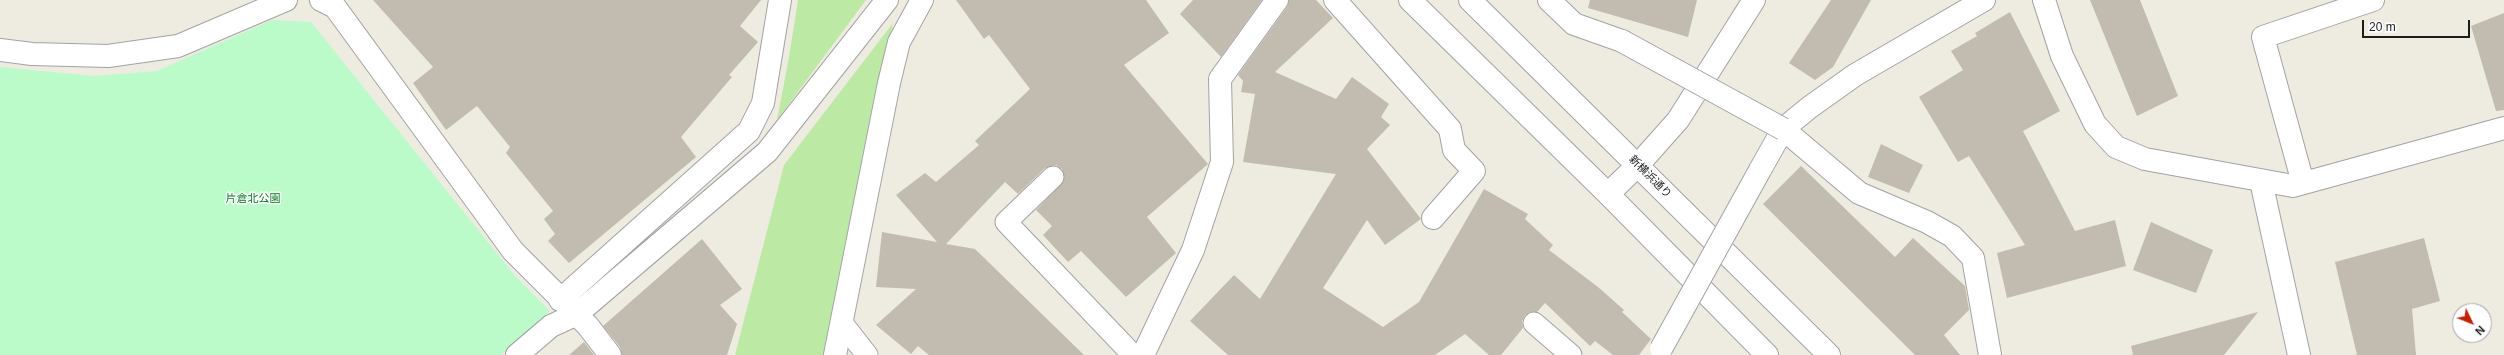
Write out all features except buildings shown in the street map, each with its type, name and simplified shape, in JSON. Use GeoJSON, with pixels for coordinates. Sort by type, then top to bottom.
{"type":"FeatureCollection","features":[{"type":"Feature","properties":{"kind":"street"},"geometry":{"type":"LineString","coordinates":[[0,50],[32,54],[108,56],[178,46],[286,0]]}},
{"type":"Feature","properties":{"kind":"street"},"geometry":{"type":"LineString","coordinates":[[321,0],[335,7],[513,251],[560,300],[577,314],[610,355]]}},
{"type":"Feature","properties":{"kind":"street"},"geometry":{"type":"LineString","coordinates":[[560,300],[749,131],[763,103],[780,0]]}},
{"type":"Feature","properties":{"kind":"street"},"geometry":{"type":"LineString","coordinates":[[517,355],[551,326],[577,314],[768,152],[887,0]]}},
{"type":"Feature","properties":{"kind":"street"},"geometry":{"type":"LineString","coordinates":[[835,355],[899,42],[922,0]]}},
{"type":"Feature","properties":{"kind":"street"},"geometry":{"type":"LineString","coordinates":[[1143,355],[1193,250],[1222,162],[1220,79],[1277,0]]}},
{"type":"Feature","properties":{"kind":"street"},"geometry":{"type":"LineString","coordinates":[[1335,0],[1450,129],[1454,150],[1474,171],[1433,218]]}},
{"type":"Feature","properties":{"kind":"street"},"geometry":{"type":"LineString","coordinates":[[1410,0],[1608,194],[1767,355]]}},
{"type":"Feature","properties":{"kind":"street","name":"新横浜通り"},"geometry":{"type":"LineString","coordinates":[[1470,0],[1829,355]]}},
{"type":"Feature","properties":{"kind":"street"},"geometry":{"type":"LineString","coordinates":[[1549,0],[1574,24],[1622,41],[1783,128],[1859,193],[1927,222],[1952,236],[1973,258],[1990,355]]}},
{"type":"Feature","properties":{"kind":"street"},"geometry":{"type":"LineString","coordinates":[[1608,194],[1638,165],[1678,120],[1754,0]]}},
{"type":"Feature","properties":{"kind":"street"},"geometry":{"type":"LineString","coordinates":[[1660,352],[1783,128],[1855,75],[1984,0]]}},
{"type":"Feature","properties":{"kind":"street"},"geometry":{"type":"LineString","coordinates":[[2044,0],[2062,56],[2092,117],[2116,147],[2145,158],[2293,186],[2504,128]]}},
{"type":"Feature","properties":{"kind":"street"},"geometry":{"type":"LineString","coordinates":[[2303,183],[2263,37],[2373,0]]}},
{"type":"Feature","properties":{"kind":"street"},"geometry":{"type":"LineString","coordinates":[[2261,180],[2299,355]]}},
{"type":"Feature","properties":{"kind":"lane"},"geometry":{"type":"LineString","coordinates":[[1053,177],[1006,222],[1133,355]]}},
{"type":"Feature","properties":{"kind":"lane"},"geometry":{"type":"LineString","coordinates":[[842,323],[867,355]]}},
{"type":"Feature","properties":{"kind":"lane"},"geometry":{"type":"LineString","coordinates":[[1534,324],[1571,355]]}},
{"type":"Feature","properties":{"kind":"green space"},"geometry":{"type":"Polygon","coordinates":[[[798,0],[866,0],[777,120],[789,57],[798,0]]]}},
{"type":"Feature","properties":{"kind":"green space","name":"片倉北公園"},"geometry":{"type":"Polygon","coordinates":[[[272,20],[311,22],[516,277],[550,311],[501,355],[0,355],[0,67],[94,76],[157,71],[272,20]]]}},
{"type":"Feature","properties":{"kind":"green space"},"geometry":{"type":"Polygon","coordinates":[[[893,23],[826,355],[735,355],[784,165],[893,23]]]}}]}
